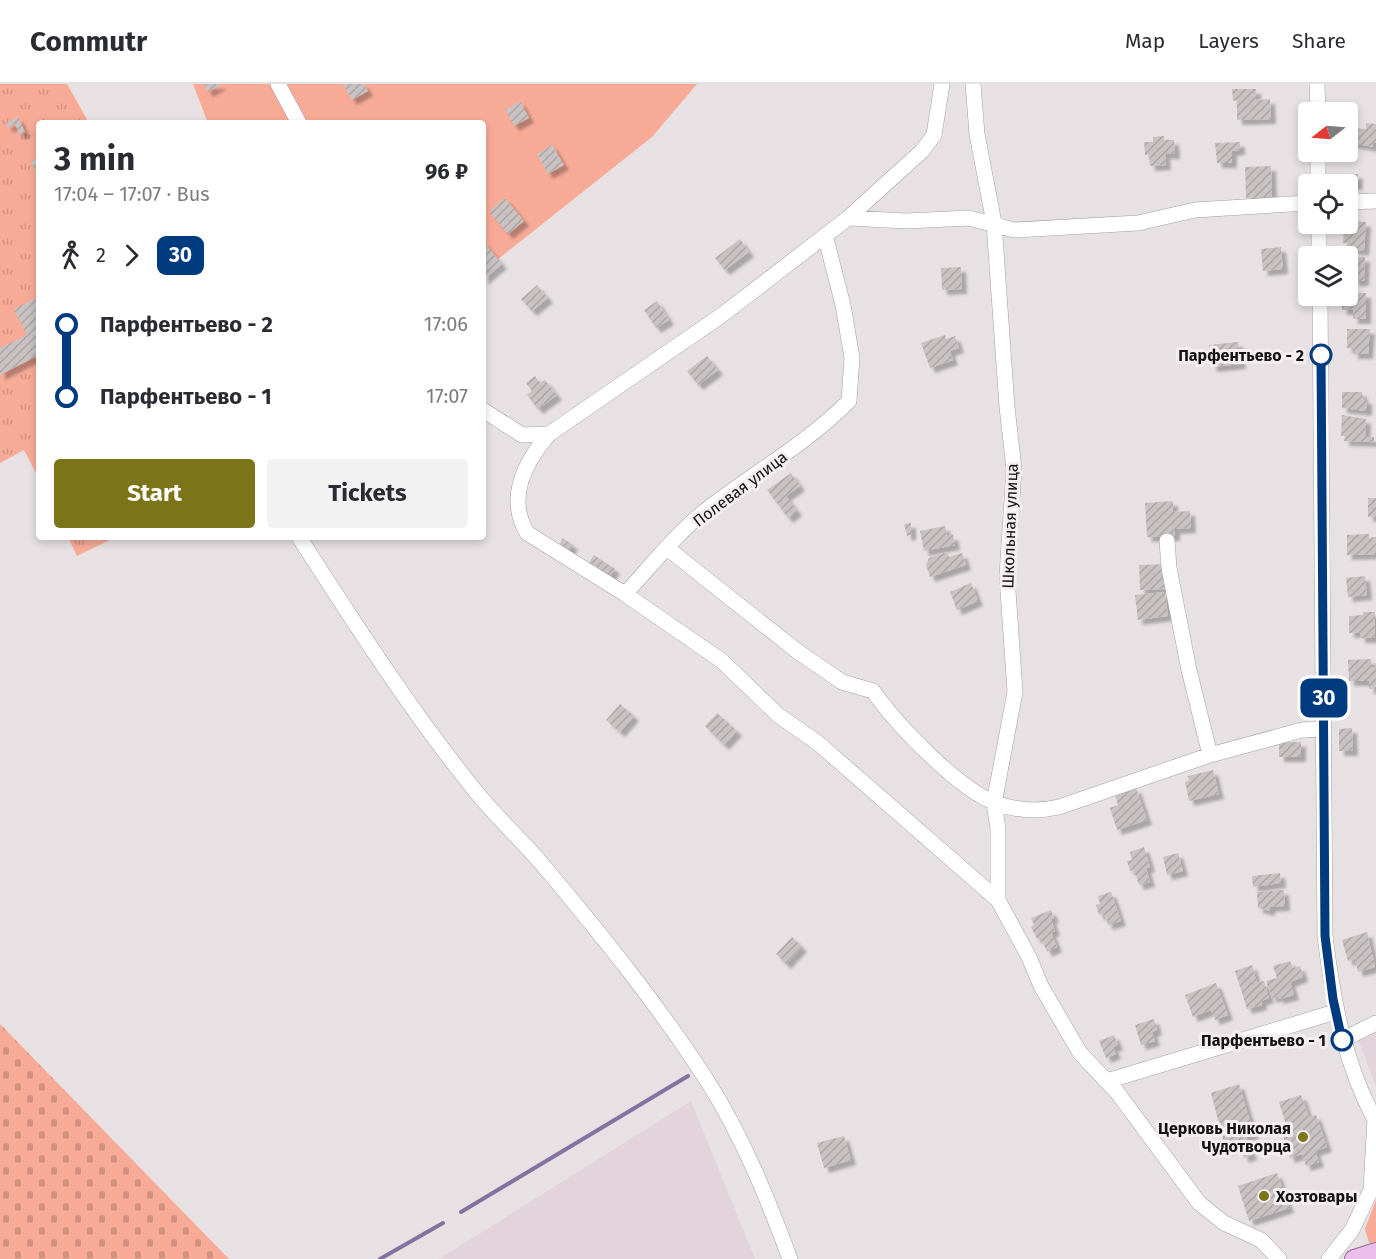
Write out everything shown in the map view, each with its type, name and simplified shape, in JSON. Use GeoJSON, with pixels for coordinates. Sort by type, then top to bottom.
{"type":"FeatureCollection","features":[{"type":"Feature","properties":{"kind":"main road"},"geometry":{"type":"LineString","coordinates":[[1354,1259],[1376,1252]]}},
{"type":"Feature","properties":{"kind":"street"},"geometry":{"type":"LineString","coordinates":[[278,84],[297,120]]}},
{"type":"Feature","properties":{"kind":"street"},"geometry":{"type":"LineString","coordinates":[[626,594],[527,533],[519,519],[517,500],[521,476],[536,450],[549,434],[722,315],[848,218],[922,151],[934,135],[942,84]]}},
{"type":"Feature","properties":{"kind":"street","name":"Школьная улица"},"geometry":{"type":"LineString","coordinates":[[972,84],[977,134],[994,223],[1007,407],[1014,469],[1007,576],[1015,692],[994,803],[998,829],[998,900]]}},
{"type":"Feature","properties":{"kind":"street"},"geometry":{"type":"LineString","coordinates":[[1317,84],[1318,102]]}},
{"type":"Feature","properties":{"kind":"street"},"geometry":{"type":"LineString","coordinates":[[1358,202],[1376,201]]}},
{"type":"Feature","properties":{"kind":"street"},"geometry":{"type":"LineString","coordinates":[[848,218],[906,221],[969,218],[1014,230],[1138,223],[1195,210],[1298,204]]}},
{"type":"Feature","properties":{"kind":"street","name":"Полевая улица"},"geometry":{"type":"LineString","coordinates":[[626,594],[667,548],[705,511],[785,455],[828,422],[849,401],[852,358],[843,305],[825,235]]}},
{"type":"Feature","properties":{"kind":"street"},"geometry":{"type":"LineString","coordinates":[[1320,306],[1325,936],[1335,1012],[1342,1040],[1375,1120],[1371,1190],[1352,1230],[1329,1259]]}},
{"type":"Feature","properties":{"kind":"street"},"geometry":{"type":"LineString","coordinates":[[486,413],[522,435],[549,434]]}},
{"type":"Feature","properties":{"kind":"street"},"geometry":{"type":"LineString","coordinates":[[301,540],[444,751],[479,796],[546,868],[658,1010],[706,1080],[745,1148],[790,1259]]}},
{"type":"Feature","properties":{"kind":"street"},"geometry":{"type":"LineString","coordinates":[[1167,541],[1169,568],[1189,670],[1210,755]]}},
{"type":"Feature","properties":{"kind":"street"},"geometry":{"type":"LineString","coordinates":[[667,548],[806,657],[842,682],[873,691],[889,714],[942,764],[977,793],[994,803],[1018,810],[1042,811],[1059,807],[1210,755],[1302,730],[1324,729]]}},
{"type":"Feature","properties":{"kind":"street","name":"Школьная улица"},"geometry":{"type":"LineString","coordinates":[[626,594],[722,661],[778,715],[818,742],[998,900],[1029,957],[1041,986],[1080,1053],[1107,1081],[1199,1203],[1224,1223],[1261,1240],[1279,1259]]}},
{"type":"Feature","properties":{"kind":"street"},"geometry":{"type":"LineString","coordinates":[[1107,1081],[1335,1012]]}},
{"type":"Feature","properties":{"kind":"street"},"geometry":{"type":"LineString","coordinates":[[1342,1040],[1376,1023]]}},
{"type":"Feature","properties":{"kind":"shaded area"},"geometry":{"type":"Polygon","coordinates":[[[1376,1026],[1376,1087],[1357,1036],[1376,1026]]]}},
{"type":"Feature","properties":{"kind":"shaded area"},"geometry":{"type":"Polygon","coordinates":[[[691,1101],[755,1259],[439,1259],[691,1101]]]}},
{"type":"Feature","properties":{"kind":"green space"},"geometry":{"type":"Polygon","coordinates":[[[0,84],[67,84],[87,120],[36,120],[36,473],[24,450],[0,463],[0,84]]]}},
{"type":"Feature","properties":{"kind":"green space"},"geometry":{"type":"Polygon","coordinates":[[[193,84],[697,84],[652,137],[486,269],[486,120],[207,120],[193,84]]]}},
{"type":"Feature","properties":{"kind":"green space"},"geometry":{"type":"Polygon","coordinates":[[[69,540],[110,540],[77,556],[69,540]]]}},
{"type":"Feature","properties":{"kind":"green space"},"geometry":{"type":"Polygon","coordinates":[[[0,1024],[229,1259],[0,1259],[0,1024]]]}},
{"type":"Feature","properties":{"kind":"green space"},"geometry":{"type":"Polygon","coordinates":[[[1376,1200],[1376,1242],[1369,1243],[1365,1229],[1376,1200]]]}},
{"type":"Feature","properties":{"kind":"building"},"geometry":{"type":"Polygon","coordinates":[[[204,84],[222,84],[208,92],[204,84]]]}},
{"type":"Feature","properties":{"kind":"building"},"geometry":{"type":"Polygon","coordinates":[[[343,84],[364,84],[368,91],[352,100],[343,84]]]}},
{"type":"Feature","properties":{"kind":"building"},"geometry":{"type":"Polygon","coordinates":[[[1232,89],[1256,89],[1256,100],[1270,99],[1271,119],[1237,120],[1237,100],[1233,101],[1232,89]]]}},
{"type":"Feature","properties":{"kind":"building"},"geometry":{"type":"Polygon","coordinates":[[[520,101],[529,118],[514,126],[505,110],[520,101]]]}},
{"type":"Feature","properties":{"kind":"building"},"geometry":{"type":"Polygon","coordinates":[[[18,117],[25,132],[20,135],[15,124],[8,128],[6,123],[18,117]]]}},
{"type":"Feature","properties":{"kind":"building"},"geometry":{"type":"Polygon","coordinates":[[[1366,123],[1376,124],[1376,143],[1373,143],[1373,147],[1358,144],[1358,129],[1366,129],[1366,123]]]}},
{"type":"Feature","properties":{"kind":"building"},"geometry":{"type":"Polygon","coordinates":[[[1164,136],[1164,140],[1174,140],[1175,154],[1165,154],[1166,165],[1150,166],[1149,155],[1145,155],[1144,142],[1153,142],[1153,137],[1164,136]]]}},
{"type":"Feature","properties":{"kind":"building"},"geometry":{"type":"Polygon","coordinates":[[[1240,142],[1240,150],[1232,151],[1232,163],[1217,163],[1215,143],[1240,142]]]}},
{"type":"Feature","properties":{"kind":"building"},"geometry":{"type":"Polygon","coordinates":[[[552,145],[564,165],[548,174],[537,154],[552,145]]]}},
{"type":"Feature","properties":{"kind":"building"},"geometry":{"type":"Polygon","coordinates":[[[36,159],[36,170],[35,170],[31,161],[36,159]]]}},
{"type":"Feature","properties":{"kind":"building"},"geometry":{"type":"Polygon","coordinates":[[[1271,166],[1272,197],[1246,198],[1245,167],[1271,166]]]}},
{"type":"Feature","properties":{"kind":"building"},"geometry":{"type":"Polygon","coordinates":[[[505,198],[524,221],[508,234],[489,212],[505,198]]]}},
{"type":"Feature","properties":{"kind":"building"},"geometry":{"type":"Polygon","coordinates":[[[1358,221],[1366,222],[1364,251],[1358,250],[1358,246],[1347,246],[1347,243],[1343,243],[1344,234],[1358,234],[1358,221]]]}},
{"type":"Feature","properties":{"kind":"building"},"geometry":{"type":"Polygon","coordinates":[[[740,239],[749,252],[725,270],[715,258],[740,239]]]}},
{"type":"Feature","properties":{"kind":"building"},"geometry":{"type":"Polygon","coordinates":[[[486,245],[502,264],[486,277],[486,245]]]}},
{"type":"Feature","properties":{"kind":"building"},"geometry":{"type":"Polygon","coordinates":[[[1281,247],[1283,269],[1263,271],[1261,249],[1281,247]]]}},
{"type":"Feature","properties":{"kind":"building"},"geometry":{"type":"Polygon","coordinates":[[[1358,257],[1365,257],[1364,281],[1358,281],[1358,257]]]}},
{"type":"Feature","properties":{"kind":"building"},"geometry":{"type":"Polygon","coordinates":[[[961,267],[962,289],[942,290],[941,268],[961,267]]]}},
{"type":"Feature","properties":{"kind":"building"},"geometry":{"type":"Polygon","coordinates":[[[537,285],[548,298],[532,311],[521,299],[537,285]]]}},
{"type":"Feature","properties":{"kind":"building"},"geometry":{"type":"Polygon","coordinates":[[[1358,293],[1366,293],[1366,319],[1353,319],[1353,310],[1342,310],[1342,306],[1358,306],[1358,293]]]}},
{"type":"Feature","properties":{"kind":"building"},"geometry":{"type":"Polygon","coordinates":[[[36,298],[36,357],[0,375],[0,348],[27,335],[14,309],[36,298]]]}},
{"type":"Feature","properties":{"kind":"building"},"geometry":{"type":"Polygon","coordinates":[[[657,301],[669,320],[656,328],[644,310],[657,301]]]}},
{"type":"Feature","properties":{"kind":"building"},"geometry":{"type":"Polygon","coordinates":[[[1347,329],[1370,329],[1368,354],[1353,354],[1353,348],[1347,348],[1347,329]]]}},
{"type":"Feature","properties":{"kind":"building"},"geometry":{"type":"Polygon","coordinates":[[[945,335],[946,339],[955,336],[959,348],[950,351],[953,360],[930,368],[921,343],[945,335]]]}},
{"type":"Feature","properties":{"kind":"building"},"geometry":{"type":"Polygon","coordinates":[[[1238,342],[1241,364],[1212,367],[1209,345],[1238,342]]]}},
{"type":"Feature","properties":{"kind":"building"},"geometry":{"type":"Polygon","coordinates":[[[707,356],[718,370],[698,385],[687,371],[707,356]]]}},
{"type":"Feature","properties":{"kind":"building"},"geometry":{"type":"Polygon","coordinates":[[[535,376],[540,383],[545,380],[557,395],[538,409],[527,395],[532,391],[526,383],[535,376]]]}},
{"type":"Feature","properties":{"kind":"building"},"geometry":{"type":"Polygon","coordinates":[[[1342,392],[1362,392],[1363,399],[1367,399],[1367,411],[1342,408],[1342,392]]]}},
{"type":"Feature","properties":{"kind":"building"},"geometry":{"type":"Polygon","coordinates":[[[1342,415],[1366,419],[1365,437],[1374,437],[1374,442],[1344,441],[1345,436],[1341,436],[1342,415]]]}},
{"type":"Feature","properties":{"kind":"building"},"geometry":{"type":"Polygon","coordinates":[[[791,473],[800,486],[786,496],[797,511],[788,518],[767,490],[791,473]]]}},
{"type":"Feature","properties":{"kind":"building"},"geometry":{"type":"Polygon","coordinates":[[[1368,498],[1376,498],[1376,517],[1368,517],[1368,498]]]}},
{"type":"Feature","properties":{"kind":"building"},"geometry":{"type":"Polygon","coordinates":[[[1173,501],[1173,512],[1190,511],[1191,528],[1175,529],[1175,536],[1147,537],[1145,503],[1173,501]]]}},
{"type":"Feature","properties":{"kind":"building"},"geometry":{"type":"Polygon","coordinates":[[[911,523],[911,535],[907,536],[904,524],[911,523]]]}},
{"type":"Feature","properties":{"kind":"building"},"geometry":{"type":"Polygon","coordinates":[[[945,526],[947,536],[953,535],[955,545],[924,551],[920,531],[945,526]]]}},
{"type":"Feature","properties":{"kind":"building"},"geometry":{"type":"Polygon","coordinates":[[[1369,534],[1369,538],[1376,537],[1376,554],[1347,555],[1347,535],[1369,534]]]}},
{"type":"Feature","properties":{"kind":"building"},"geometry":{"type":"Polygon","coordinates":[[[563,538],[573,545],[567,554],[557,548],[563,538]]]}},
{"type":"Feature","properties":{"kind":"building"},"geometry":{"type":"Polygon","coordinates":[[[947,552],[949,557],[962,553],[966,565],[930,577],[926,565],[929,558],[947,552]]]}},
{"type":"Feature","properties":{"kind":"building"},"geometry":{"type":"Polygon","coordinates":[[[594,555],[615,569],[607,580],[587,566],[594,555]]]}},
{"type":"Feature","properties":{"kind":"building"},"geometry":{"type":"Polygon","coordinates":[[[1165,564],[1166,589],[1140,590],[1139,565],[1165,564]]]}},
{"type":"Feature","properties":{"kind":"building"},"geometry":{"type":"Polygon","coordinates":[[[1365,576],[1367,595],[1348,597],[1346,578],[1365,576]]]}},
{"type":"Feature","properties":{"kind":"building"},"geometry":{"type":"Polygon","coordinates":[[[971,583],[978,601],[957,610],[950,592],[971,583]]]}},
{"type":"Feature","properties":{"kind":"building"},"geometry":{"type":"Polygon","coordinates":[[[1165,592],[1168,616],[1138,620],[1135,595],[1165,592]]]}},
{"type":"Feature","properties":{"kind":"building"},"geometry":{"type":"Polygon","coordinates":[[[1363,612],[1375,612],[1375,638],[1360,638],[1360,632],[1349,633],[1349,616],[1363,615],[1363,612]]]}},
{"type":"Feature","properties":{"kind":"building"},"geometry":{"type":"Polygon","coordinates":[[[1371,659],[1372,667],[1376,667],[1376,689],[1369,689],[1369,681],[1349,681],[1348,660],[1371,659]]]}},
{"type":"Feature","properties":{"kind":"building"},"geometry":{"type":"Polygon","coordinates":[[[620,704],[634,716],[620,732],[606,720],[620,704]]]}},
{"type":"Feature","properties":{"kind":"building"},"geometry":{"type":"Polygon","coordinates":[[[717,713],[737,731],[724,745],[705,726],[717,713]]]}},
{"type":"Feature","properties":{"kind":"building"},"geometry":{"type":"Polygon","coordinates":[[[1352,728],[1353,751],[1339,751],[1339,729],[1352,728]]]}},
{"type":"Feature","properties":{"kind":"building"},"geometry":{"type":"Polygon","coordinates":[[[1279,742],[1301,742],[1301,757],[1279,757],[1279,742]]]}},
{"type":"Feature","properties":{"kind":"building"},"geometry":{"type":"Polygon","coordinates":[[[1213,770],[1219,794],[1189,801],[1185,782],[1189,781],[1188,776],[1213,770]]]}},
{"type":"Feature","properties":{"kind":"building"},"geometry":{"type":"Polygon","coordinates":[[[1136,788],[1147,820],[1117,830],[1110,808],[1118,805],[1115,795],[1136,788]]]}},
{"type":"Feature","properties":{"kind":"building"},"geometry":{"type":"Polygon","coordinates":[[[1144,847],[1150,867],[1146,868],[1150,882],[1139,885],[1134,870],[1130,871],[1127,861],[1132,860],[1130,852],[1144,847]]]}},
{"type":"Feature","properties":{"kind":"building"},"geometry":{"type":"Polygon","coordinates":[[[1178,853],[1183,871],[1167,875],[1163,857],[1178,853]]]}},
{"type":"Feature","properties":{"kind":"building"},"geometry":{"type":"Polygon","coordinates":[[[1280,873],[1281,883],[1253,887],[1252,876],[1280,873]]]}},
{"type":"Feature","properties":{"kind":"building"},"geometry":{"type":"Polygon","coordinates":[[[1284,890],[1285,906],[1270,907],[1270,911],[1258,908],[1257,892],[1284,890]]]}},
{"type":"Feature","properties":{"kind":"building"},"geometry":{"type":"Polygon","coordinates":[[[1111,892],[1121,921],[1108,925],[1104,913],[1099,915],[1096,905],[1100,904],[1098,896],[1111,892]]]}},
{"type":"Feature","properties":{"kind":"building"},"geometry":{"type":"Polygon","coordinates":[[[1051,910],[1055,931],[1051,932],[1057,947],[1047,952],[1041,937],[1037,939],[1031,927],[1034,925],[1031,918],[1051,910]]]}},
{"type":"Feature","properties":{"kind":"building"},"geometry":{"type":"Polygon","coordinates":[[[1367,932],[1375,967],[1358,972],[1355,959],[1348,961],[1342,940],[1367,932]]]}},
{"type":"Feature","properties":{"kind":"building"},"geometry":{"type":"Polygon","coordinates":[[[792,937],[802,947],[786,964],[776,954],[792,937]]]}},
{"type":"Feature","properties":{"kind":"building"},"geometry":{"type":"Polygon","coordinates":[[[1290,961],[1293,968],[1300,966],[1303,977],[1290,982],[1294,995],[1279,999],[1278,996],[1272,998],[1266,981],[1277,978],[1273,966],[1290,961]]]}},
{"type":"Feature","properties":{"kind":"building"},"geometry":{"type":"Polygon","coordinates":[[[1252,965],[1257,983],[1264,981],[1269,998],[1261,1001],[1262,1005],[1247,1009],[1235,971],[1252,965]]]}},
{"type":"Feature","properties":{"kind":"building"},"geometry":{"type":"Polygon","coordinates":[[[1216,983],[1228,1015],[1215,1020],[1211,1010],[1193,1017],[1185,995],[1216,983]]]}},
{"type":"Feature","properties":{"kind":"building"},"geometry":{"type":"Polygon","coordinates":[[[1154,1019],[1157,1030],[1152,1032],[1155,1041],[1141,1045],[1135,1025],[1154,1019]]]}},
{"type":"Feature","properties":{"kind":"building"},"geometry":{"type":"Polygon","coordinates":[[[1114,1035],[1118,1045],[1113,1047],[1116,1054],[1106,1058],[1099,1041],[1114,1035]]]}},
{"type":"Feature","properties":{"kind":"building"},"geometry":{"type":"Polygon","coordinates":[[[1239,1084],[1254,1134],[1246,1136],[1252,1155],[1244,1158],[1240,1145],[1226,1150],[1211,1093],[1239,1084]]]}},
{"type":"Feature","properties":{"kind":"building","name":"Церковь Николая Чудотворца"},"geometry":{"type":"Polygon","coordinates":[[[1301,1095],[1309,1117],[1316,1115],[1327,1147],[1315,1151],[1319,1162],[1306,1166],[1302,1154],[1290,1158],[1280,1127],[1286,1125],[1279,1102],[1301,1095]]]}},
{"type":"Feature","properties":{"kind":"building"},"geometry":{"type":"Polygon","coordinates":[[[844,1136],[851,1160],[824,1168],[817,1143],[844,1136]]]}},
{"type":"Feature","properties":{"kind":"building"},"geometry":{"type":"Polygon","coordinates":[[[1277,1173],[1289,1208],[1249,1221],[1238,1186],[1277,1173]]]}},
{"type":"Feature","properties":{"kind":"waterway"},"geometry":{"type":"LineString","coordinates":[[461,1212],[688,1076]]}},
{"type":"Feature","properties":{"kind":"waterway"},"geometry":{"type":"LineString","coordinates":[[380,1259],[443,1223]]}},
{"type":"Feature","properties":{"kind":"bus line","name":"30"},"geometry":{"type":"LineString","coordinates":[[1321,355],[1325,936],[1335,1012],[1342,1040]]}},
{"type":"Feature","properties":{"kind":"place","name":"Парфентьево - 2"},"geometry":{"type":"Point","coordinates":[1321,355]}},
{"type":"Feature","properties":{"kind":"place","name":"Парфентьево - 1"},"geometry":{"type":"Point","coordinates":[1342,1040]}},
{"type":"Feature","properties":{"kind":"place","name":"Церковь Николая Чудотворца"},"geometry":{"type":"Point","coordinates":[1303,1137]}},
{"type":"Feature","properties":{"kind":"place","name":"Хозтовары"},"geometry":{"type":"Point","coordinates":[1264,1196]}}]}
